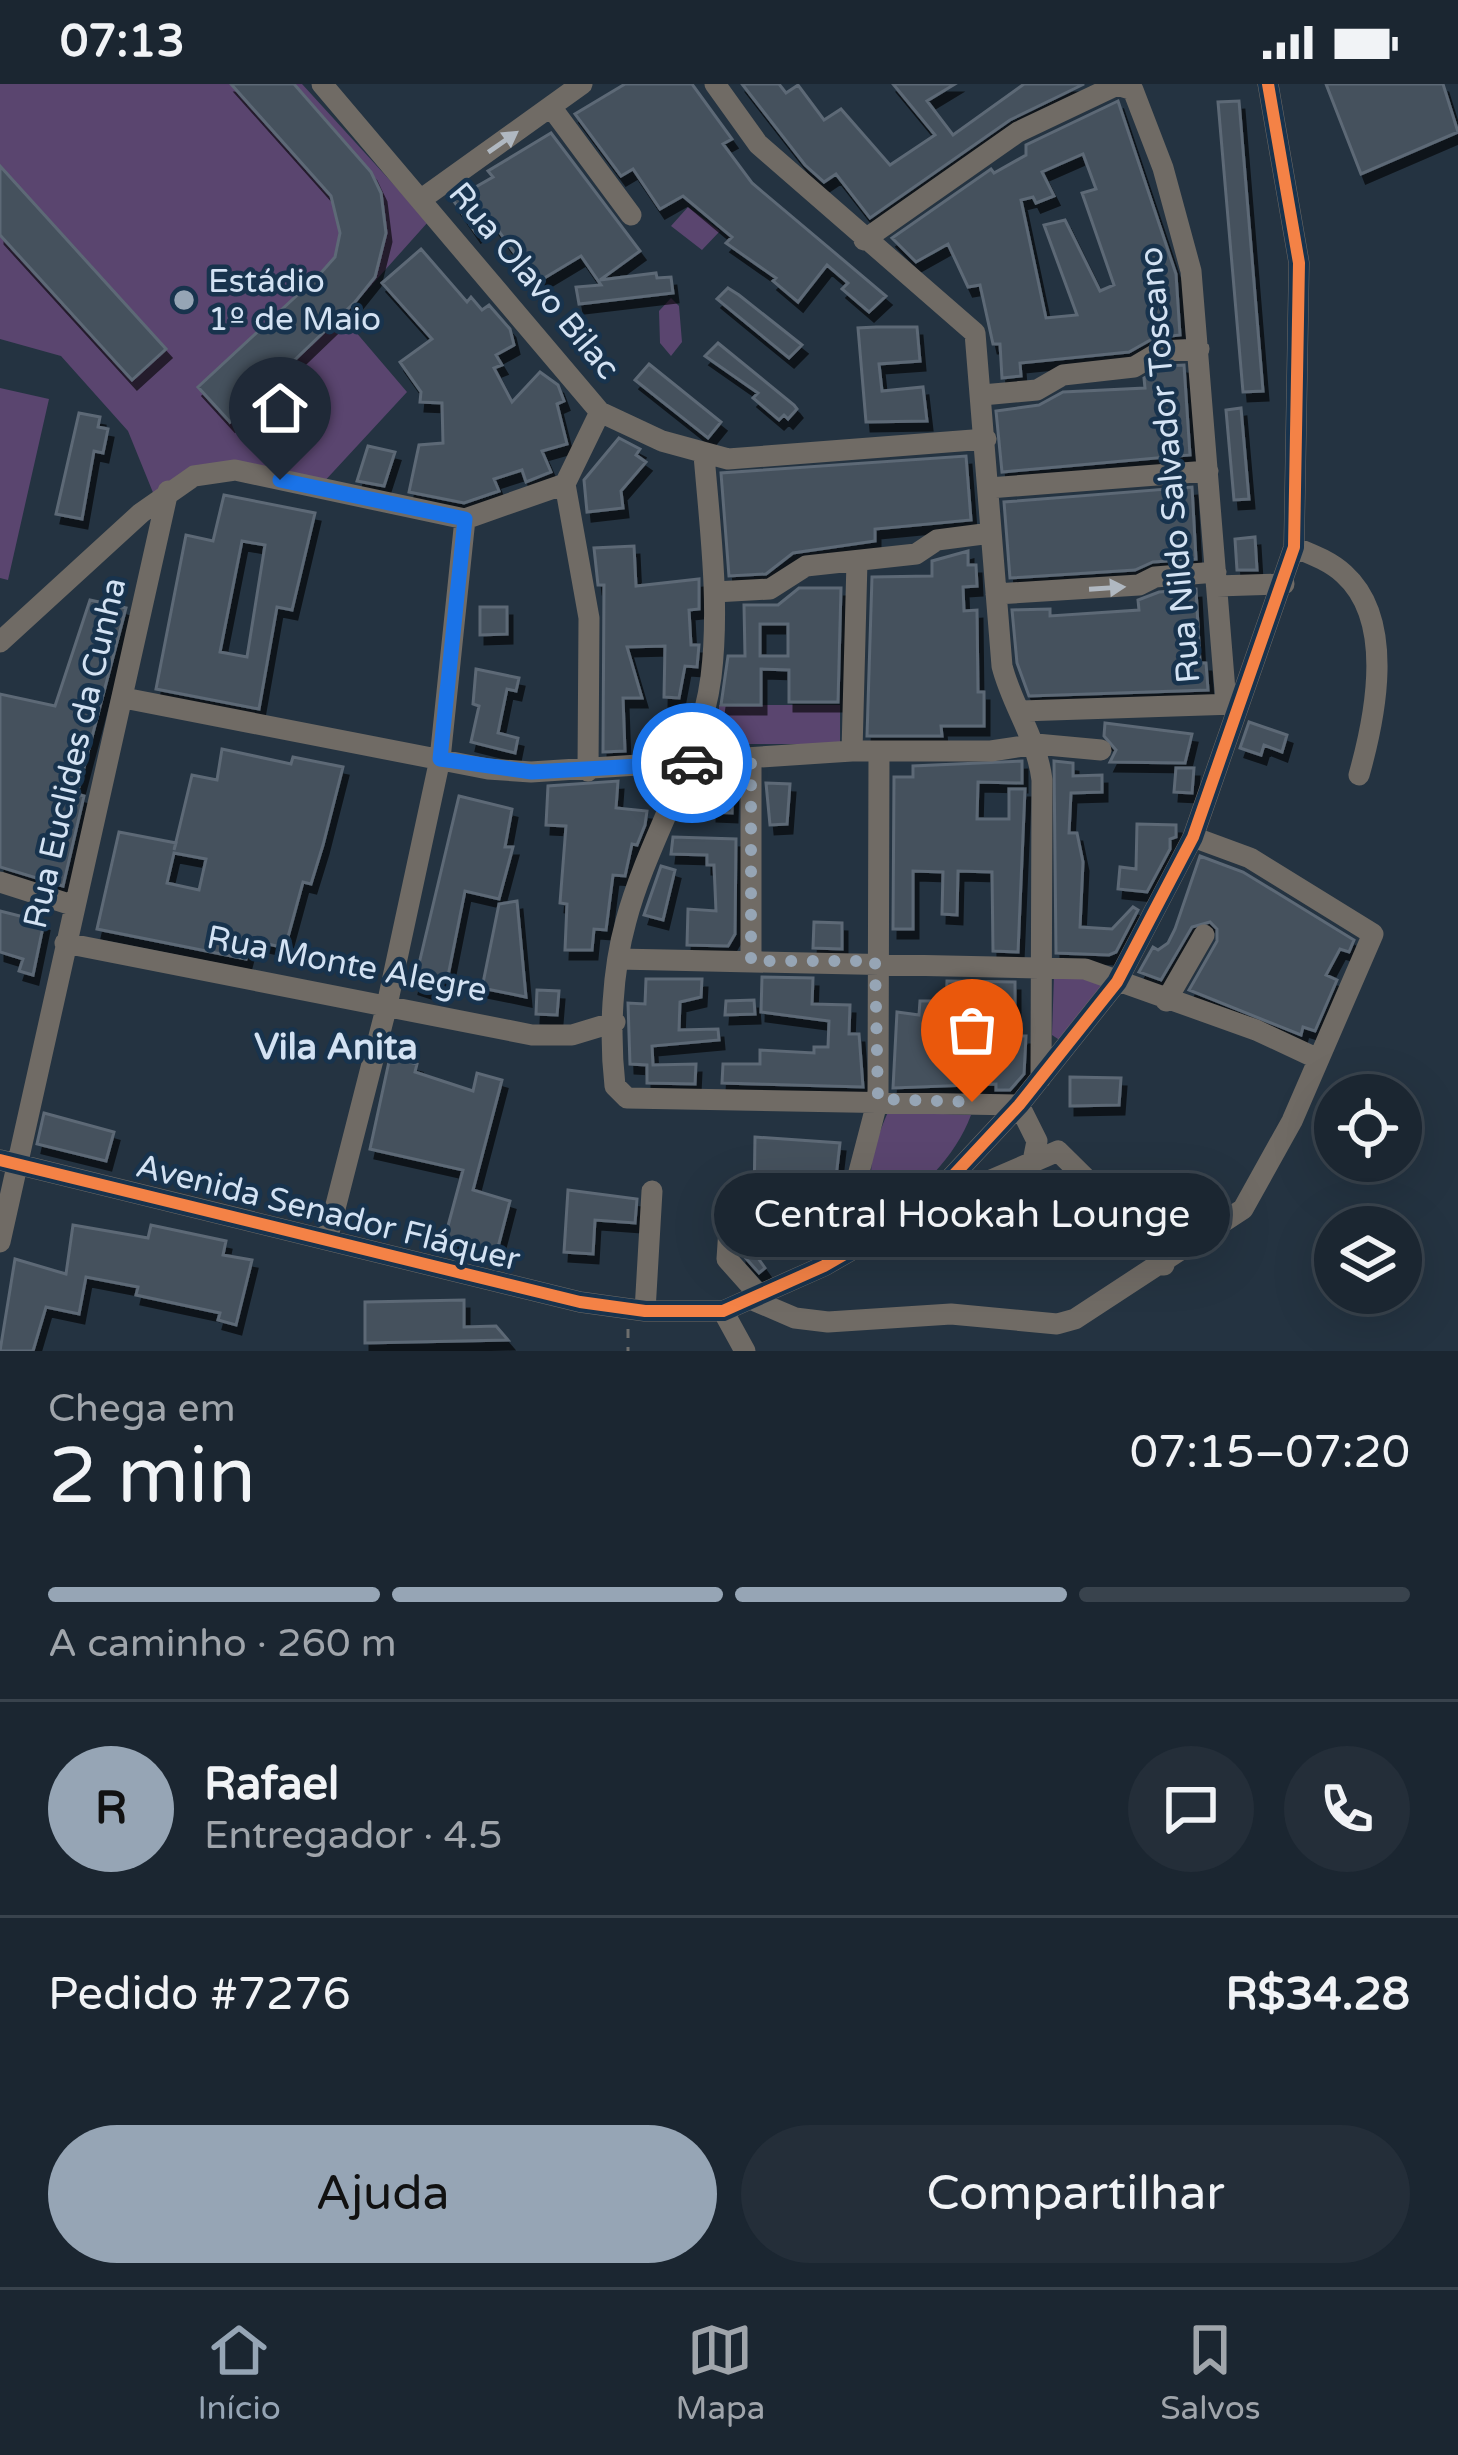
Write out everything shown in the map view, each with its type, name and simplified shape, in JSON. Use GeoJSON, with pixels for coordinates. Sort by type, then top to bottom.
{"type":"FeatureCollection","features":[{"type":"Feature","properties":{"kind":"street","name":"Rua Olavo Bilac"},"geometry":{"type":"LineString","coordinates":[[322,84],[600,412],[565,484]]}},
{"type":"Feature","properties":{"kind":"street"},"geometry":{"type":"LineString","coordinates":[[423,198],[581,84]]}},
{"type":"Feature","properties":{"kind":"street"},"geometry":{"type":"LineString","coordinates":[[715,84],[758,144],[864,240],[968,323],[980,346],[1002,666],[1036,744],[1042,780],[1041,1078]]}},
{"type":"Feature","properties":{"kind":"street"},"geometry":{"type":"LineString","coordinates":[[921,1210],[1019,1105],[1117,982],[1193,837],[1234,704],[1284,584],[1294,547],[1299,263],[1268,84]]}},
{"type":"Feature","properties":{"kind":"street"},"geometry":{"type":"LineString","coordinates":[[864,240],[1018,132],[1117,85],[1128,86]]}},
{"type":"Feature","properties":{"kind":"street","name":"Rua Nildo Salvador Toscano"},"geometry":{"type":"LineString","coordinates":[[1128,86],[1183,234],[1234,704]]}},
{"type":"Feature","properties":{"kind":"street"},"geometry":{"type":"LineString","coordinates":[[551,107],[631,215]]}},
{"type":"Feature","properties":{"kind":"street"},"geometry":{"type":"LineString","coordinates":[[982,395],[1037,390],[1063,375],[1134,368],[1162,352],[1199,349]]}},
{"type":"Feature","properties":{"kind":"street"},"geometry":{"type":"LineString","coordinates":[[600,412],[704,455],[751,460],[986,440]]}},
{"type":"Feature","properties":{"kind":"street"},"geometry":{"type":"LineString","coordinates":[[704,455],[715,592],[711,677],[686,764],[626,919],[618,959],[615,1086],[627,1099],[878,1099],[1019,1105]]}},
{"type":"Feature","properties":{"kind":"street"},"geometry":{"type":"LineString","coordinates":[[0,642],[168,491],[194,476],[235,470],[465,519],[565,484],[589,618],[588,771]]}},
{"type":"Feature","properties":{"kind":"street"},"geometry":{"type":"LineString","coordinates":[[988,488],[1208,470]]}},
{"type":"Feature","properties":{"kind":"street","name":"Rua Euclides da Cunha"},"geometry":{"type":"LineString","coordinates":[[0,1242],[7,1162],[124,698],[168,491]]}},
{"type":"Feature","properties":{"kind":"street"},"geometry":{"type":"LineString","coordinates":[[327,1240],[386,1005],[440,759],[465,519]]}},
{"type":"Feature","properties":{"kind":"street"},"geometry":{"type":"LineString","coordinates":[[715,592],[770,590],[806,566],[916,554],[937,540],[991,533]]}},
{"type":"Feature","properties":{"kind":"street"},"geometry":{"type":"LineString","coordinates":[[1294,547],[1347,575],[1369,624],[1377,703],[1359,775]]}},
{"type":"Feature","properties":{"kind":"street"},"geometry":{"type":"LineString","coordinates":[[852,751],[857,561]]}},
{"type":"Feature","properties":{"kind":"street"},"geometry":{"type":"LineString","coordinates":[[996,594],[1139,585],[1156,577],[1284,584]]}},
{"type":"Feature","properties":{"kind":"street"},"geometry":{"type":"LineString","coordinates":[[124,698],[488,769],[588,771],[852,751],[991,751],[1036,744],[1101,750]]}},
{"type":"Feature","properties":{"kind":"street"},"geometry":{"type":"LineString","coordinates":[[1021,712],[1234,704]]}},
{"type":"Feature","properties":{"kind":"street"},"geometry":{"type":"LineString","coordinates":[[878,1235],[862,1202],[859,1172],[878,1099],[879,751]]}},
{"type":"Feature","properties":{"kind":"street"},"geometry":{"type":"LineString","coordinates":[[751,758],[751,961]]}},
{"type":"Feature","properties":{"kind":"street"},"geometry":{"type":"LineString","coordinates":[[730,1214],[728,1259],[756,1298],[795,1318],[828,1322],[951,1314],[1057,1324],[1075,1319],[1164,1264],[1243,1209],[1266,1177],[1373,934],[1250,858],[1193,837]]}},
{"type":"Feature","properties":{"kind":"street"},"geometry":{"type":"LineString","coordinates":[[0,883],[72,905]]}},
{"type":"Feature","properties":{"kind":"street"},"geometry":{"type":"LineString","coordinates":[[1166,1001],[1204,935]]}},
{"type":"Feature","properties":{"kind":"street","name":"Rua Monte Alegre"},"geometry":{"type":"LineString","coordinates":[[64,943],[550,1037],[615,1022]]}},
{"type":"Feature","properties":{"kind":"street"},"geometry":{"type":"LineString","coordinates":[[618,959],[1085,969],[1256,1030],[1316,1058]]}},
{"type":"Feature","properties":{"kind":"street"},"geometry":{"type":"LineString","coordinates":[[1019,1105],[1037,1141],[1033,1161]]}},
{"type":"Feature","properties":{"kind":"street"},"geometry":{"type":"LineString","coordinates":[[745,1351],[723,1311],[921,1210],[1033,1161],[1063,1154],[1164,1264]]}},
{"type":"Feature","properties":{"kind":"street","name":"Avenida Senador Fláquer"},"geometry":{"type":"LineString","coordinates":[[7,1162],[580,1302],[645,1311],[723,1311]]}},
{"type":"Feature","properties":{"kind":"street"},"geometry":{"type":"LineString","coordinates":[[645,1311],[652,1191]]}},
{"type":"Feature","properties":{"kind":"path"},"geometry":{"type":"LineString","coordinates":[[628,1332],[628,1351]]}},
{"type":"Feature","properties":{"kind":"shaded area","name":"Estádio 1º de Maio"},"geometry":{"type":"Polygon","coordinates":[[[0,84],[302,84],[428,222],[343,317],[407,392],[321,485],[262,470],[154,495],[128,431],[61,356],[0,339],[0,84]]]}},
{"type":"Feature","properties":{"kind":"shaded area"},"geometry":{"type":"Polygon","coordinates":[[[688,207],[720,231],[702,250],[671,226],[688,207]]]}},
{"type":"Feature","properties":{"kind":"shaded area"},"geometry":{"type":"Polygon","coordinates":[[[671,298],[679,306],[682,342],[671,356],[660,343],[659,311],[671,298]]]}},
{"type":"Feature","properties":{"kind":"shaded area"},"geometry":{"type":"Polygon","coordinates":[[[0,388],[49,399],[8,580],[0,578],[0,388]]]}},
{"type":"Feature","properties":{"kind":"shaded area"},"geometry":{"type":"Polygon","coordinates":[[[719,705],[840,705],[840,744],[719,744],[719,705]]]}},
{"type":"Feature","properties":{"kind":"shaded area"},"geometry":{"type":"Polygon","coordinates":[[[1054,975],[1106,982],[1061,1041],[1052,1035],[1054,975]]]}},
{"type":"Feature","properties":{"kind":"shaded area"},"geometry":{"type":"Polygon","coordinates":[[[888,1112],[971,1115],[956,1146],[934,1173],[881,1216],[871,1176],[888,1112]]]}},
{"type":"Feature","properties":{"kind":"building"},"geometry":{"type":"Polygon","coordinates":[[[231,84],[294,84],[371,172],[381,193],[386,233],[375,277],[355,302],[230,422],[198,387],[320,274],[335,257],[340,233],[331,196],[231,84]]]}},
{"type":"Feature","properties":{"kind":"building"},"geometry":{"type":"Polygon","coordinates":[[[625,84],[692,84],[732,139],[723,144],[752,183],[886,296],[869,312],[842,289],[848,283],[827,265],[798,302],[773,281],[776,278],[726,243],[732,237],[683,196],[660,209],[633,169],[621,176],[575,114],[625,84]]]}},
{"type":"Feature","properties":{"kind":"building"},"geometry":{"type":"Polygon","coordinates":[[[742,84],[779,84],[786,93],[798,85],[824,120],[841,109],[890,165],[935,135],[893,84],[955,84],[927,101],[953,135],[1024,84],[1084,84],[1010,120],[870,218],[836,174],[824,182],[805,165],[742,84]]]}},
{"type":"Feature","properties":{"kind":"building"},"geometry":{"type":"Polygon","coordinates":[[[1326,84],[1443,84],[1458,132],[1361,174],[1326,84]]]}},
{"type":"Feature","properties":{"kind":"building"},"geometry":{"type":"Polygon","coordinates":[[[1118,101],[1176,274],[1180,335],[1154,338],[1129,352],[1020,363],[1021,376],[1002,378],[1000,344],[993,344],[980,285],[968,287],[948,244],[916,262],[892,238],[991,169],[994,173],[1026,155],[1026,145],[1118,101]],[[1083,154],[1042,172],[1054,196],[1036,203],[1033,197],[1021,200],[1046,318],[1077,315],[1044,225],[1065,220],[1100,291],[1114,285],[1082,193],[1096,189],[1083,154]]]}},
{"type":"Feature","properties":{"kind":"building"},"geometry":{"type":"Polygon","coordinates":[[[1239,101],[1263,391],[1243,392],[1218,102],[1239,101]]]}},
{"type":"Feature","properties":{"kind":"building"},"geometry":{"type":"Polygon","coordinates":[[[551,133],[640,251],[600,280],[656,273],[657,278],[671,277],[673,293],[579,304],[576,287],[601,285],[581,256],[536,283],[493,223],[476,233],[453,200],[493,177],[488,171],[551,133]]]}},
{"type":"Feature","properties":{"kind":"building"},"geometry":{"type":"Polygon","coordinates":[[[0,166],[166,349],[132,380],[0,235],[0,166]]]}},
{"type":"Feature","properties":{"kind":"building"},"geometry":{"type":"Polygon","coordinates":[[[421,249],[467,302],[471,297],[482,310],[489,305],[510,329],[514,345],[496,355],[502,365],[494,368],[512,402],[540,372],[558,385],[564,401],[557,404],[567,444],[542,451],[551,472],[526,482],[522,470],[494,479],[499,491],[464,503],[409,492],[419,445],[443,443],[442,403],[420,402],[421,392],[400,362],[432,339],[382,283],[421,249]]]}},
{"type":"Feature","properties":{"kind":"building"},"geometry":{"type":"Polygon","coordinates":[[[728,288],[802,345],[789,358],[717,299],[728,288]]]}},
{"type":"Feature","properties":{"kind":"building"},"geometry":{"type":"Polygon","coordinates":[[[917,327],[920,361],[879,364],[882,391],[923,387],[927,421],[866,422],[858,328],[917,327]]]}},
{"type":"Feature","properties":{"kind":"building"},"geometry":{"type":"Polygon","coordinates":[[[718,343],[794,405],[797,409],[788,419],[784,415],[779,420],[753,398],[758,393],[705,356],[718,343]]]}},
{"type":"Feature","properties":{"kind":"building"},"geometry":{"type":"Polygon","coordinates":[[[649,364],[721,422],[708,438],[635,380],[649,364]]]}},
{"type":"Feature","properties":{"kind":"building"},"geometry":{"type":"Polygon","coordinates":[[[1184,365],[1190,455],[1002,472],[996,411],[1039,405],[1063,392],[1145,388],[1144,378],[1165,366],[1184,365]]]}},
{"type":"Feature","properties":{"kind":"building"},"geometry":{"type":"Polygon","coordinates":[[[1241,408],[1249,499],[1234,500],[1226,410],[1241,408]]]}},
{"type":"Feature","properties":{"kind":"building"},"geometry":{"type":"Polygon","coordinates":[[[79,413],[100,417],[98,427],[108,429],[103,453],[94,451],[82,519],[56,514],[79,413]]]}},
{"type":"Feature","properties":{"kind":"building"},"geometry":{"type":"Polygon","coordinates":[[[619,438],[640,449],[636,455],[646,462],[621,491],[623,508],[587,512],[584,480],[619,438]]]}},
{"type":"Feature","properties":{"kind":"building"},"geometry":{"type":"Polygon","coordinates":[[[368,446],[395,452],[384,486],[357,481],[368,446]]]}},
{"type":"Feature","properties":{"kind":"building"},"geometry":{"type":"Polygon","coordinates":[[[966,456],[971,520],[875,529],[875,541],[793,553],[766,574],[729,576],[721,473],[966,456]]]}},
{"type":"Feature","properties":{"kind":"building"},"geometry":{"type":"Polygon","coordinates":[[[1192,487],[1196,559],[1153,562],[1135,570],[1010,578],[1004,502],[1192,487]]]}},
{"type":"Feature","properties":{"kind":"building"},"geometry":{"type":"Polygon","coordinates":[[[224,495],[315,513],[292,610],[277,607],[259,709],[156,689],[186,535],[213,541],[224,495]],[[242,541],[220,652],[247,657],[265,545],[242,541]]]}},
{"type":"Feature","properties":{"kind":"building"},"geometry":{"type":"Polygon","coordinates":[[[1255,537],[1257,570],[1237,570],[1235,539],[1255,537]]]}},
{"type":"Feature","properties":{"kind":"building"},"geometry":{"type":"Polygon","coordinates":[[[634,546],[636,586],[699,579],[699,609],[689,610],[691,645],[699,645],[697,667],[685,666],[679,698],[664,697],[665,646],[627,647],[642,698],[623,698],[625,751],[603,752],[604,585],[598,585],[594,548],[634,546]]]}},
{"type":"Feature","properties":{"kind":"building"},"geometry":{"type":"Polygon","coordinates":[[[968,551],[968,565],[976,565],[977,586],[963,587],[964,611],[977,610],[978,692],[984,692],[984,726],[941,726],[942,736],[867,736],[872,577],[932,576],[932,561],[968,551]]]}},
{"type":"Feature","properties":{"kind":"building"},"geometry":{"type":"Polygon","coordinates":[[[799,588],[841,588],[838,702],[789,702],[789,670],[761,669],[761,705],[721,705],[728,656],[745,656],[744,605],[778,605],[799,588]],[[760,624],[760,656],[788,656],[788,624],[760,624]]]}},
{"type":"Feature","properties":{"kind":"building"},"geometry":{"type":"Polygon","coordinates":[[[1196,589],[1200,663],[1206,663],[1208,690],[1029,696],[1017,663],[1012,610],[1050,609],[1050,616],[1139,610],[1138,600],[1159,592],[1196,589]]]}},
{"type":"Feature","properties":{"kind":"building"},"geometry":{"type":"Polygon","coordinates":[[[90,600],[126,608],[77,794],[84,796],[63,886],[0,867],[0,694],[55,706],[90,600]]]}},
{"type":"Feature","properties":{"kind":"building"},"geometry":{"type":"Polygon","coordinates":[[[480,607],[507,607],[507,634],[480,635],[480,607]]]}},
{"type":"Feature","properties":{"kind":"building"},"geometry":{"type":"Polygon","coordinates":[[[476,669],[519,678],[516,691],[507,689],[498,733],[518,738],[515,753],[471,742],[479,706],[473,704],[476,669]]]}},
{"type":"Feature","properties":{"kind":"building"},"geometry":{"type":"Polygon","coordinates":[[[1249,722],[1287,735],[1282,752],[1264,745],[1261,755],[1240,748],[1249,722]]]}},
{"type":"Feature","properties":{"kind":"building"},"geometry":{"type":"Polygon","coordinates":[[[1105,723],[1192,734],[1185,763],[1110,762],[1116,750],[1104,736],[1105,723]]]}},
{"type":"Feature","properties":{"kind":"building"},"geometry":{"type":"Polygon","coordinates":[[[222,749],[291,764],[293,757],[343,767],[311,884],[303,882],[285,948],[251,940],[246,959],[97,929],[119,832],[176,843],[192,775],[217,780],[222,749]],[[174,853],[167,883],[199,890],[206,859],[174,853]]]}},
{"type":"Feature","properties":{"kind":"building"},"geometry":{"type":"Polygon","coordinates":[[[1022,761],[1022,783],[978,782],[977,819],[1009,819],[1009,789],[1025,789],[1018,952],[993,951],[992,872],[958,871],[957,915],[942,914],[943,872],[913,871],[913,929],[893,929],[894,777],[913,777],[913,766],[1022,761]]]}},
{"type":"Feature","properties":{"kind":"building"},"geometry":{"type":"Polygon","coordinates":[[[1054,761],[1073,763],[1073,776],[1102,775],[1102,792],[1071,793],[1069,833],[1077,833],[1083,862],[1080,927],[1112,929],[1133,907],[1138,910],[1116,952],[1109,955],[1056,953],[1054,761]]]}},
{"type":"Feature","properties":{"kind":"building"},"geometry":{"type":"Polygon","coordinates":[[[1176,768],[1194,768],[1192,793],[1174,792],[1176,768]]]}},
{"type":"Feature","properties":{"kind":"building"},"geometry":{"type":"Polygon","coordinates":[[[712,778],[733,778],[732,813],[712,812],[712,778]]]}},
{"type":"Feature","properties":{"kind":"building"},"geometry":{"type":"Polygon","coordinates":[[[618,781],[616,808],[647,811],[645,825],[637,845],[632,844],[625,876],[613,875],[606,930],[594,929],[592,950],[565,950],[567,904],[560,903],[566,826],[546,825],[548,786],[618,781]]]}},
{"type":"Feature","properties":{"kind":"building"},"geometry":{"type":"Polygon","coordinates":[[[766,783],[790,784],[787,824],[770,825],[766,783]]]}},
{"type":"Feature","properties":{"kind":"building"},"geometry":{"type":"Polygon","coordinates":[[[459,796],[512,809],[505,847],[513,847],[499,899],[465,891],[447,981],[430,981],[426,989],[414,985],[459,796]]]}},
{"type":"Feature","properties":{"kind":"building"},"geometry":{"type":"Polygon","coordinates":[[[1137,824],[1176,825],[1176,837],[1170,839],[1170,849],[1147,892],[1118,889],[1120,867],[1136,869],[1137,824]]]}},
{"type":"Feature","properties":{"kind":"building"},"geometry":{"type":"Polygon","coordinates":[[[673,837],[736,839],[735,934],[728,946],[687,945],[688,909],[716,911],[714,865],[707,865],[707,855],[671,854],[673,837]]]}},
{"type":"Feature","properties":{"kind":"building"},"geometry":{"type":"Polygon","coordinates":[[[1200,856],[1243,872],[1354,940],[1349,952],[1340,949],[1326,975],[1337,980],[1315,1031],[1303,1027],[1301,1035],[1189,990],[1217,941],[1217,929],[1210,922],[1192,927],[1161,980],[1139,972],[1153,947],[1158,950],[1168,943],[1200,856]]]}},
{"type":"Feature","properties":{"kind":"building"},"geometry":{"type":"Polygon","coordinates":[[[661,866],[675,870],[663,920],[644,915],[661,866]]]}},
{"type":"Feature","properties":{"kind":"building"},"geometry":{"type":"Polygon","coordinates":[[[517,901],[526,997],[482,988],[499,904],[517,901]]]}},
{"type":"Feature","properties":{"kind":"building"},"geometry":{"type":"Polygon","coordinates":[[[0,911],[44,922],[33,975],[19,971],[23,959],[0,952],[0,911]]]}},
{"type":"Feature","properties":{"kind":"building"},"geometry":{"type":"Polygon","coordinates":[[[814,922],[842,923],[842,949],[813,948],[814,922]]]}},
{"type":"Feature","properties":{"kind":"building"},"geometry":{"type":"Polygon","coordinates":[[[762,977],[813,978],[812,1004],[850,1005],[849,1034],[859,1034],[863,1087],[722,1083],[723,1064],[760,1064],[760,1050],[814,1053],[814,1047],[828,1047],[829,1021],[761,1012],[762,977]]]}},
{"type":"Feature","properties":{"kind":"building"},"geometry":{"type":"Polygon","coordinates":[[[646,979],[702,979],[701,997],[680,1002],[679,1030],[718,1029],[719,1040],[652,1046],[653,1065],[696,1064],[695,1084],[647,1083],[647,1065],[630,1064],[628,1003],[645,1004],[646,979]]]}},
{"type":"Feature","properties":{"kind":"building"},"geometry":{"type":"Polygon","coordinates":[[[947,981],[1015,982],[1015,1008],[946,1009],[947,981]]]}},
{"type":"Feature","properties":{"kind":"building"},"geometry":{"type":"Polygon","coordinates":[[[537,990],[559,991],[557,1015],[536,1014],[537,990]]]}},
{"type":"Feature","properties":{"kind":"building"},"geometry":{"type":"Polygon","coordinates":[[[754,1000],[755,1014],[725,1015],[726,1001],[754,1000]]]}},
{"type":"Feature","properties":{"kind":"building"},"geometry":{"type":"Polygon","coordinates":[[[920,1001],[943,1001],[944,1036],[1026,1036],[1024,1074],[1010,1090],[996,1090],[996,1084],[893,1088],[897,1012],[919,1015],[920,1001]]]}},
{"type":"Feature","properties":{"kind":"building"},"geometry":{"type":"Polygon","coordinates":[[[390,1057],[417,1064],[415,1072],[473,1091],[477,1073],[502,1080],[473,1190],[510,1201],[497,1251],[445,1237],[463,1170],[370,1149],[390,1057]]]}},
{"type":"Feature","properties":{"kind":"building"},"geometry":{"type":"Polygon","coordinates":[[[1070,1077],[1121,1078],[1119,1105],[1070,1106],[1070,1077]]]}},
{"type":"Feature","properties":{"kind":"building"},"geometry":{"type":"Polygon","coordinates":[[[44,1113],[114,1132],[106,1161],[37,1144],[44,1113]]]}},
{"type":"Feature","properties":{"kind":"building"},"geometry":{"type":"Polygon","coordinates":[[[755,1137],[840,1143],[835,1186],[839,1199],[754,1201],[755,1137]]]}},
{"type":"Feature","properties":{"kind":"building"},"geometry":{"type":"Polygon","coordinates":[[[568,1190],[637,1199],[635,1223],[595,1220],[593,1254],[564,1252],[568,1190]]]}},
{"type":"Feature","properties":{"kind":"building"},"geometry":{"type":"Polygon","coordinates":[[[73,1225],[148,1238],[151,1225],[226,1241],[223,1255],[252,1260],[236,1325],[218,1320],[220,1313],[136,1295],[138,1287],[86,1277],[79,1314],[46,1307],[33,1351],[0,1351],[15,1259],[66,1274],[73,1225]]]}},
{"type":"Feature","properties":{"kind":"building"},"geometry":{"type":"Polygon","coordinates":[[[743,1237],[765,1268],[759,1273],[742,1254],[743,1237]]]}},
{"type":"Feature","properties":{"kind":"building"},"geometry":{"type":"Polygon","coordinates":[[[464,1300],[464,1327],[496,1326],[508,1340],[365,1343],[365,1302],[464,1300]]]}},
{"type":"Feature","properties":{"kind":"cycle path"},"geometry":{"type":"LineString","coordinates":[[0,1160],[580,1302],[645,1311],[723,1311],[824,1266],[921,1210],[1019,1105],[1117,982],[1193,837],[1294,547],[1299,263],[1268,84]]}},
{"type":"Feature","properties":{"kind":"way so far"},"geometry":{"type":"LineString","coordinates":[[692,763],[751,758],[751,961],[875,961],[878,1099],[972,1102]]}},
{"type":"Feature","properties":{"kind":"place","name":"Estádio 1º de Maio"},"geometry":{"type":"Point","coordinates":[184,300]}},
{"type":"Feature","properties":{"kind":"place","name":"Central Hookah Lounge"},"geometry":{"type":"Point","coordinates":[972,1102]}},
{"type":"Feature","properties":{"kind":"district","name":"Vila Anita"},"geometry":{"type":"Point","coordinates":[336,1047]}},
{"type":"Feature","properties":{"kind":"route"},"geometry":{"type":"LineString","coordinates":[[280,480],[465,519],[440,759],[532,772],[692,763]]}}]}
